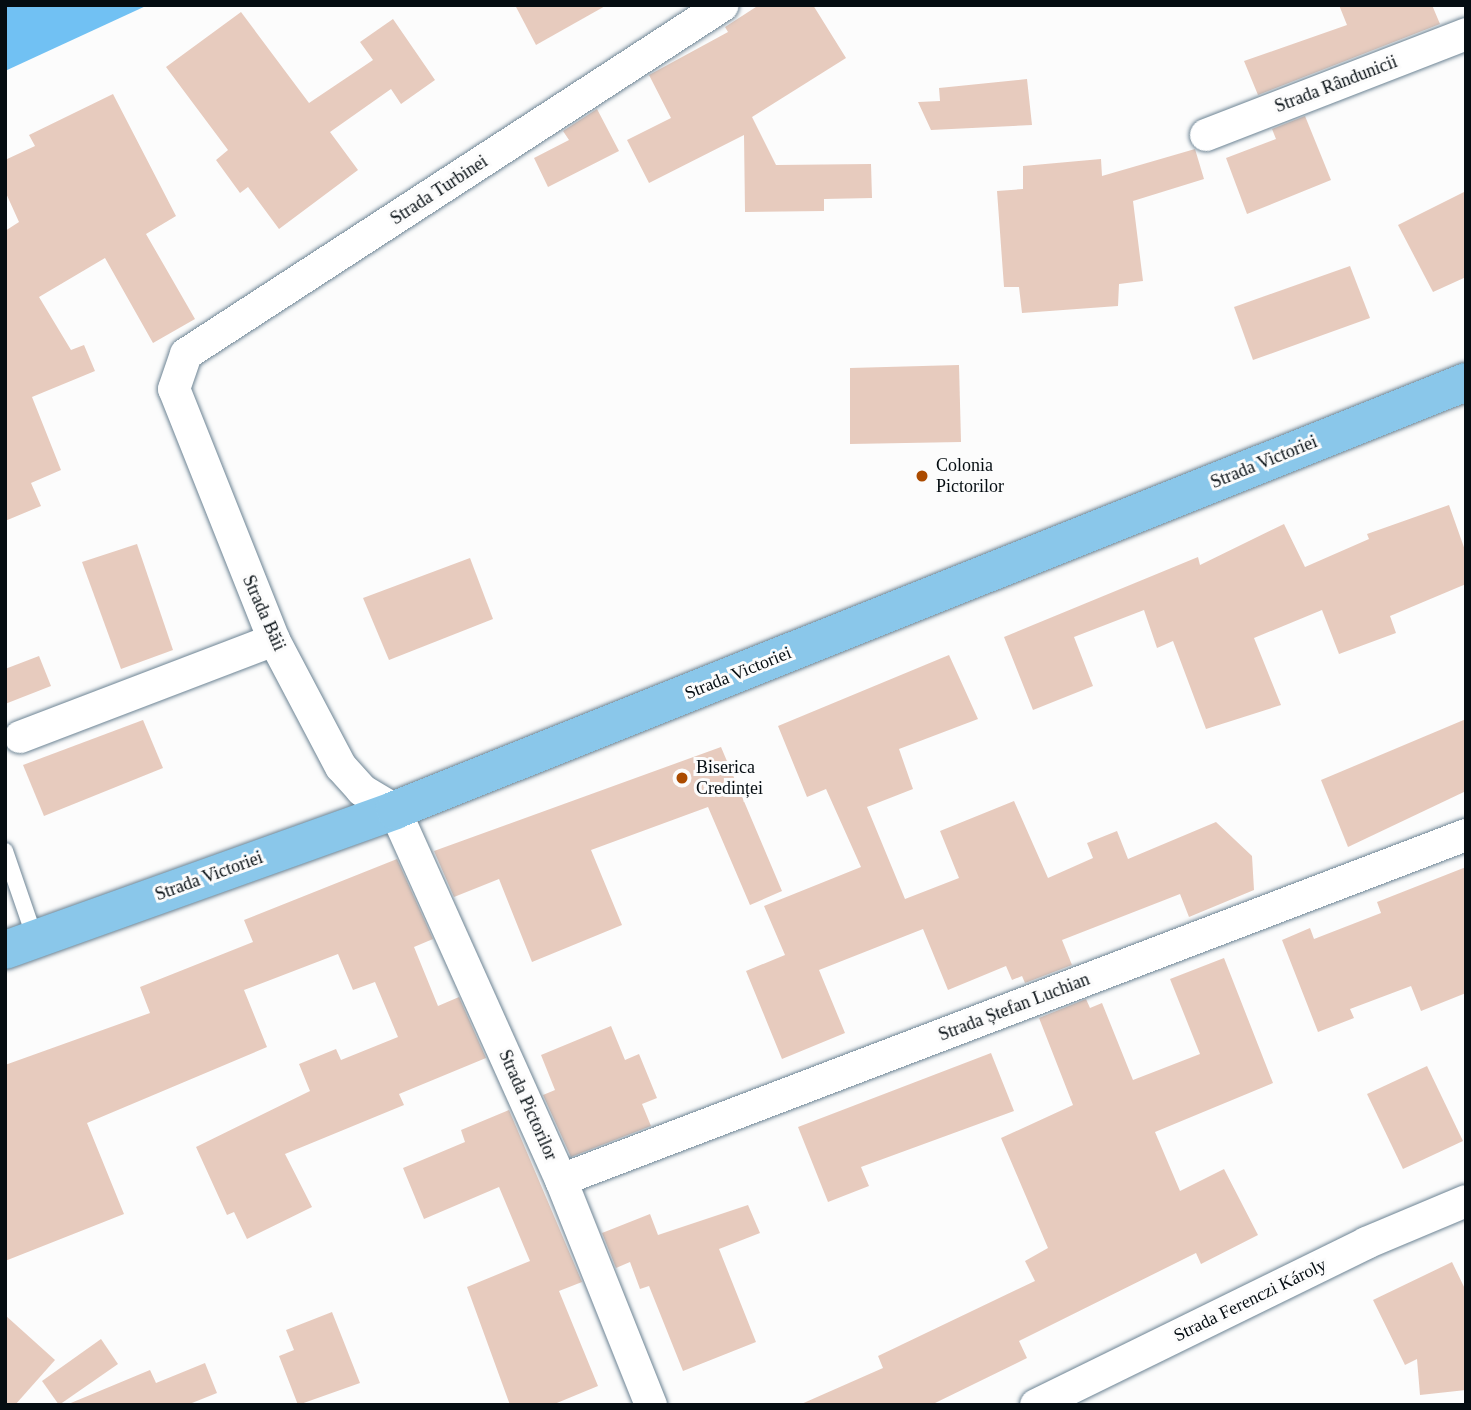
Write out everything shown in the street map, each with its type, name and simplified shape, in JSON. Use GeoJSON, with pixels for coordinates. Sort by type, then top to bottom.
{"type":"FeatureCollection","features":[{"type":"Feature","properties":{"kind":"main road","name":"Strada Victoriei"},"geometry":{"type":"LineString","coordinates":[[20,944],[395,810],[1466,382]]}},
{"type":"Feature","properties":{"kind":"street","name":"Strada Turbinei"},"geometry":{"type":"LineString","coordinates":[[174,389],[186,354],[723,5]]}},
{"type":"Feature","properties":{"kind":"street","name":"Strada Rândunicii"},"geometry":{"type":"LineString","coordinates":[[1206,135],[1466,34]]}},
{"type":"Feature","properties":{"kind":"street","name":"Strada Băii"},"geometry":{"type":"LineString","coordinates":[[174,389],[274,640],[341,767],[362,790],[395,810]]}},
{"type":"Feature","properties":{"kind":"street"},"geometry":{"type":"LineString","coordinates":[[20,737],[274,640]]}},
{"type":"Feature","properties":{"kind":"street","name":"Strada Pictorilor"},"geometry":{"type":"LineString","coordinates":[[395,810],[561,1180],[651,1405]]}},
{"type":"Feature","properties":{"kind":"street","name":"Strada Ștefan Luchian"},"geometry":{"type":"LineString","coordinates":[[561,1180],[1466,835]]}},
{"type":"Feature","properties":{"kind":"street","name":"Strada Ferenczi Károly"},"geometry":{"type":"LineString","coordinates":[[1036,1405],[1366,1243],[1466,1201]]}},
{"type":"Feature","properties":{"kind":"lane"},"geometry":{"type":"LineString","coordinates":[[5,851],[20,944]]}},
{"type":"Feature","properties":{"kind":"water"},"geometry":{"type":"Polygon","coordinates":[[[5,5],[148,5],[5,71],[5,5]]]}},
{"type":"Feature","properties":{"kind":"building"},"geometry":{"type":"Polygon","coordinates":[[[515,5],[607,5],[536,45],[515,5]]]}},
{"type":"Feature","properties":{"kind":"building"},"geometry":{"type":"Polygon","coordinates":[[[759,5],[813,5],[846,58],[752,117],[776,165],[871,164],[872,198],[824,199],[824,211],[745,212],[744,135],[649,183],[627,140],[671,118],[649,75],[728,32],[725,27],[759,5]]]}},
{"type":"Feature","properties":{"kind":"building"},"geometry":{"type":"Polygon","coordinates":[[[1339,5],[1432,5],[1440,24],[1258,95],[1244,61],[1347,25],[1339,5]]]}},
{"type":"Feature","properties":{"kind":"building"},"geometry":{"type":"Polygon","coordinates":[[[241,12],[309,103],[373,60],[360,42],[393,19],[435,80],[401,104],[391,89],[330,132],[358,170],[279,229],[248,187],[240,193],[216,160],[228,150],[166,67],[241,12]]]}},
{"type":"Feature","properties":{"kind":"building"},"geometry":{"type":"Polygon","coordinates":[[[1027,79],[1032,125],[931,130],[918,102],[940,101],[939,88],[1027,79]]]}},
{"type":"Feature","properties":{"kind":"building"},"geometry":{"type":"Polygon","coordinates":[[[113,94],[176,216],[146,234],[195,319],[153,343],[105,258],[39,297],[71,350],[84,345],[95,371],[32,397],[61,470],[31,483],[41,506],[5,521],[5,231],[19,222],[5,191],[5,160],[35,146],[29,135],[113,94]]]}},
{"type":"Feature","properties":{"kind":"building"},"geometry":{"type":"Polygon","coordinates":[[[597,109],[619,151],[548,187],[534,158],[569,140],[563,131],[597,109]]]}},
{"type":"Feature","properties":{"kind":"building"},"geometry":{"type":"Polygon","coordinates":[[[1305,116],[1331,180],[1247,214],[1226,158],[1276,139],[1272,129],[1305,116]]]}},
{"type":"Feature","properties":{"kind":"building"},"geometry":{"type":"Polygon","coordinates":[[[1195,149],[1204,179],[1133,201],[1143,281],[1119,284],[1118,306],[1022,313],[1019,287],[1004,287],[997,191],[1023,189],[1023,166],[1101,159],[1102,176],[1195,149]]]}},
{"type":"Feature","properties":{"kind":"building"},"geometry":{"type":"Polygon","coordinates":[[[1466,191],[1466,277],[1433,292],[1398,225],[1466,191]]]}},
{"type":"Feature","properties":{"kind":"building"},"geometry":{"type":"Polygon","coordinates":[[[1350,266],[1370,318],[1253,360],[1234,307],[1350,266]]]}},
{"type":"Feature","properties":{"kind":"building"},"geometry":{"type":"Polygon","coordinates":[[[959,365],[961,442],[850,444],[850,368],[959,365]]]}},
{"type":"Feature","properties":{"kind":"building"},"geometry":{"type":"Polygon","coordinates":[[[1449,505],[1466,553],[1466,584],[1390,616],[1396,633],[1339,654],[1322,610],[1254,638],[1281,705],[1206,729],[1173,641],[1157,648],[1144,610],[1074,637],[1093,686],[1033,710],[1004,637],[1198,557],[1200,565],[1284,524],[1305,567],[1369,539],[1367,534],[1449,505]]]}},
{"type":"Feature","properties":{"kind":"building"},"geometry":{"type":"Polygon","coordinates":[[[137,544],[173,650],[121,669],[82,562],[137,544]]]}},
{"type":"Feature","properties":{"kind":"building"},"geometry":{"type":"Polygon","coordinates":[[[470,558],[493,619],[389,660],[363,598],[470,558]]]}},
{"type":"Feature","properties":{"kind":"building"},"geometry":{"type":"Polygon","coordinates":[[[949,655],[978,719],[899,749],[913,789],[867,807],[905,899],[959,878],[940,831],[1014,801],[1048,878],[1093,858],[1087,843],[1117,831],[1128,859],[1216,822],[1252,856],[1254,890],[1189,917],[1180,894],[1062,940],[1072,965],[1025,983],[1022,976],[1012,980],[1006,966],[948,990],[923,929],[819,970],[845,1033],[782,1059],[746,971],[785,955],[764,906],[861,867],[826,789],[807,797],[778,726],[949,655]]]}},
{"type":"Feature","properties":{"kind":"building"},"geometry":{"type":"Polygon","coordinates":[[[39,656],[51,686],[5,704],[5,669],[39,656]]]}},
{"type":"Feature","properties":{"kind":"building"},"geometry":{"type":"Polygon","coordinates":[[[1466,719],[1466,791],[1348,847],[1321,780],[1466,719]]]}},
{"type":"Feature","properties":{"kind":"building"},"geometry":{"type":"Polygon","coordinates":[[[143,720],[163,768],[44,816],[23,765],[143,720]]]}},
{"type":"Feature","properties":{"kind":"building"},"geometry":{"type":"Polygon","coordinates":[[[721,747],[782,891],[750,905],[708,807],[591,850],[622,925],[532,962],[499,879],[454,897],[434,851],[721,747]]]}},
{"type":"Feature","properties":{"kind":"building"},"geometry":{"type":"Polygon","coordinates":[[[397,859],[433,939],[414,947],[438,1006],[459,997],[486,1058],[399,1094],[404,1105],[285,1154],[312,1207],[247,1239],[234,1212],[227,1215],[196,1147],[310,1091],[299,1064],[336,1049],[341,1060],[398,1037],[375,982],[353,990],[338,954],[244,990],[267,1047],[87,1123],[124,1214],[5,1261],[5,1065],[150,1013],[140,987],[253,942],[244,920],[397,859]]]}},
{"type":"Feature","properties":{"kind":"building"},"geometry":{"type":"Polygon","coordinates":[[[1466,867],[1466,993],[1421,1011],[1411,986],[1350,1009],[1354,1018],[1318,1032],[1282,940],[1310,928],[1314,939],[1381,913],[1377,902],[1466,867]]]}},
{"type":"Feature","properties":{"kind":"building"},"geometry":{"type":"Polygon","coordinates":[[[1224,958],[1273,1083],[1155,1132],[1180,1191],[1224,1169],[1258,1235],[1201,1264],[1196,1253],[1019,1341],[1027,1358],[931,1405],[799,1405],[883,1368],[878,1356],[1035,1281],[1025,1261],[1048,1248],[1001,1138],[1073,1105],[1039,1018],[1086,999],[1090,1008],[1102,1003],[1133,1080],[1200,1054],[1170,979],[1224,958]]]}},
{"type":"Feature","properties":{"kind":"building"},"geometry":{"type":"Polygon","coordinates":[[[611,1026],[625,1060],[639,1054],[657,1098],[642,1104],[651,1126],[571,1157],[543,1095],[555,1090],[541,1055],[611,1026]]]}},
{"type":"Feature","properties":{"kind":"building"},"geometry":{"type":"Polygon","coordinates":[[[991,1053],[1014,1111],[861,1167],[869,1186],[828,1202],[798,1127],[991,1053]]]}},
{"type":"Feature","properties":{"kind":"building"},"geometry":{"type":"Polygon","coordinates":[[[1427,1066],[1463,1141],[1403,1169],[1367,1094],[1427,1066]]]}},
{"type":"Feature","properties":{"kind":"building"},"geometry":{"type":"Polygon","coordinates":[[[509,1110],[582,1282],[559,1291],[598,1386],[552,1405],[510,1405],[467,1287],[530,1261],[499,1187],[424,1219],[403,1168],[465,1142],[461,1130],[509,1110]]]}},
{"type":"Feature","properties":{"kind":"building"},"geometry":{"type":"Polygon","coordinates":[[[748,1205],[760,1233],[719,1249],[756,1342],[683,1371],[649,1286],[640,1289],[630,1262],[616,1268],[602,1233],[650,1214],[658,1235],[748,1205]]]}},
{"type":"Feature","properties":{"kind":"building"},"geometry":{"type":"Polygon","coordinates":[[[1452,1262],[1466,1291],[1466,1390],[1420,1395],[1417,1359],[1405,1365],[1373,1300],[1452,1262]]]}},
{"type":"Feature","properties":{"kind":"building"},"geometry":{"type":"Polygon","coordinates":[[[332,1312],[360,1383],[298,1405],[279,1356],[294,1350],[286,1330],[332,1312]]]}},
{"type":"Feature","properties":{"kind":"building"},"geometry":{"type":"Polygon","coordinates":[[[5,1315],[55,1360],[15,1405],[5,1405],[5,1315]]]}},
{"type":"Feature","properties":{"kind":"building"},"geometry":{"type":"Polygon","coordinates":[[[101,1339],[118,1364],[59,1405],[42,1381],[101,1339]]]}},
{"type":"Feature","properties":{"kind":"building"},"geometry":{"type":"Polygon","coordinates":[[[205,1363],[217,1393],[187,1405],[66,1405],[150,1370],[156,1383],[205,1363]]]}},
{"type":"Feature","properties":{"kind":"place","name":"Colonia Pictorilor"},"geometry":{"type":"Point","coordinates":[922,476]}},
{"type":"Feature","properties":{"kind":"place","name":"Biserica Credinței"},"geometry":{"type":"Point","coordinates":[682,778]}}]}
